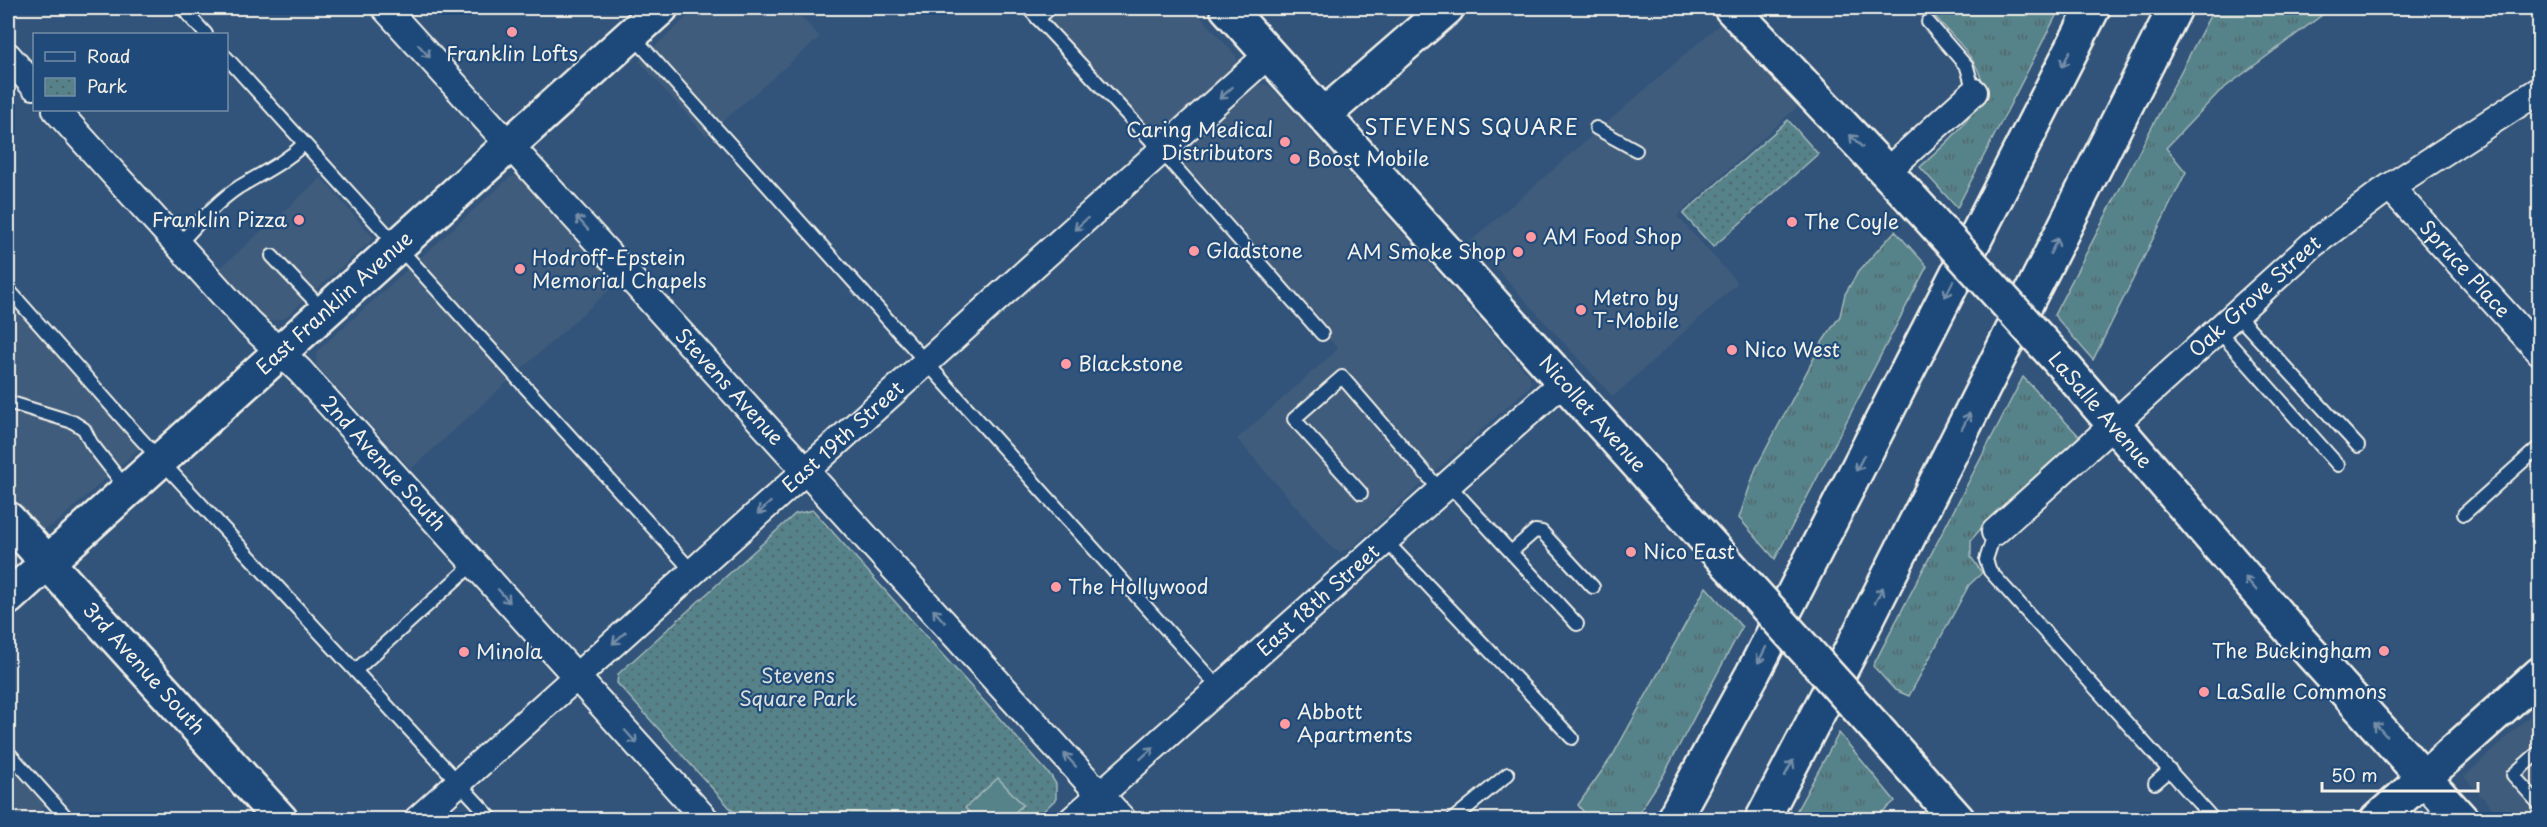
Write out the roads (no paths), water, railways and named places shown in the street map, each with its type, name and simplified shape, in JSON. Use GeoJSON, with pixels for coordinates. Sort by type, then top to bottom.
{"type":"FeatureCollection","features":[{"type":"Feature","properties":{"kind":"main road","name":"East Franklin Avenue"},"geometry":{"type":"LineString","coordinates":[[8,598],[661,8]]}},
{"type":"Feature","properties":{"kind":"main road","name":"Nicollet Avenue"},"geometry":{"type":"LineString","coordinates":[[1227,8],[1958,819]]}},
{"type":"Feature","properties":{"kind":"main road"},"geometry":{"type":"LineString","coordinates":[[1324,115],[1447,8]]}},
{"type":"Feature","properties":{"kind":"main road","name":"LaSalle Avenue"},"geometry":{"type":"LineString","coordinates":[[1731,8],[1911,198],[2061,364],[2300,641],[2462,819]]}},
{"type":"Feature","properties":{"kind":"main road"},"geometry":{"type":"LineString","coordinates":[[1673,819],[1753,673],[2093,8]]}},
{"type":"Feature","properties":{"kind":"main road"},"geometry":{"type":"LineString","coordinates":[[1762,819],[1858,637],[2175,8]]}},
{"type":"Feature","properties":{"kind":"main road","name":"3rd Avenue South"},"geometry":{"type":"LineString","coordinates":[[8,519],[281,819]]}},
{"type":"Feature","properties":{"kind":"main road"},"geometry":{"type":"LineString","coordinates":[[2377,819],[2540,674]]}},
{"type":"Feature","properties":{"kind":"street","name":"Stevens Avenue"},"geometry":{"type":"LineString","coordinates":[[385,8],[1123,819]]}},
{"type":"Feature","properties":{"kind":"street","name":"East 19th Street"},"geometry":{"type":"LineString","coordinates":[[417,819],[467,790],[576,676],[1269,54]]}},
{"type":"Feature","properties":{"kind":"street"},"geometry":{"type":"LineString","coordinates":[[8,56],[33,85]]}},
{"type":"Feature","properties":{"kind":"street","name":"Oak Grove Street"},"geometry":{"type":"LineString","coordinates":[[1995,532],[2313,244],[2390,187],[2540,90]]}},
{"type":"Feature","properties":{"kind":"street"},"geometry":{"type":"LineString","coordinates":[[1886,172],[1974,92]]}},
{"type":"Feature","properties":{"kind":"street","name":"2nd Avenue South"},"geometry":{"type":"LineString","coordinates":[[57,111],[249,324],[280,351],[706,819]]}},
{"type":"Feature","properties":{"kind":"street","name":"Spruce Place"},"geometry":{"type":"LineString","coordinates":[[2390,187],[2540,352]]}},
{"type":"Feature","properties":{"kind":"street","name":"East 18th Street"},"geometry":{"type":"LineString","coordinates":[[1072,819],[1564,381]]}},
{"type":"Feature","properties":{"kind":"lane"},"geometry":{"type":"LineString","coordinates":[[182,8],[205,33]]}},
{"type":"Feature","properties":{"kind":"lane"},"geometry":{"type":"LineString","coordinates":[[1028,8],[1161,151],[1322,334]]}},
{"type":"Feature","properties":{"kind":"lane"},"geometry":{"type":"LineString","coordinates":[[1038,19],[1050,8]]}},
{"type":"Feature","properties":{"kind":"lane"},"geometry":{"type":"LineString","coordinates":[[1928,22],[1967,67],[1974,92]]}},
{"type":"Feature","properties":{"kind":"lane"},"geometry":{"type":"LineString","coordinates":[[632,34],[1220,688]]}},
{"type":"Feature","properties":{"kind":"lane"},"geometry":{"type":"LineString","coordinates":[[228,59],[693,572]]}},
{"type":"Feature","properties":{"kind":"lane"},"geometry":{"type":"LineString","coordinates":[[1596,128],[1636,150]]}},
{"type":"Feature","properties":{"kind":"lane"},"geometry":{"type":"LineString","coordinates":[[178,245],[207,214],[237,189],[275,168],[304,144]]}},
{"type":"Feature","properties":{"kind":"lane"},"geometry":{"type":"LineString","coordinates":[[272,256],[324,311]]}},
{"type":"Feature","properties":{"kind":"lane"},"geometry":{"type":"LineString","coordinates":[[8,289],[161,459],[493,819]]}},
{"type":"Feature","properties":{"kind":"lane"},"geometry":{"type":"LineString","coordinates":[[2226,321],[2358,446]]}},
{"type":"Feature","properties":{"kind":"lane"},"geometry":{"type":"LineString","coordinates":[[2226,321],[2338,465]]}},
{"type":"Feature","properties":{"kind":"lane"},"geometry":{"type":"LineString","coordinates":[[1361,493],[1294,419],[1342,377],[1444,488],[1511,552],[1577,624]]}},
{"type":"Feature","properties":{"kind":"lane"},"geometry":{"type":"LineString","coordinates":[[8,402],[73,422],[84,429],[127,490]]}},
{"type":"Feature","properties":{"kind":"lane"},"geometry":{"type":"LineString","coordinates":[[2464,514],[2540,446]]}},
{"type":"Feature","properties":{"kind":"lane"},"geometry":{"type":"LineString","coordinates":[[1511,552],[1535,531],[1542,532],[1593,587]]}},
{"type":"Feature","properties":{"kind":"lane"},"geometry":{"type":"LineString","coordinates":[[1995,532],[1986,560],[1990,571],[2214,819]]}},
{"type":"Feature","properties":{"kind":"lane"},"geometry":{"type":"LineString","coordinates":[[1385,540],[1572,738]]}},
{"type":"Feature","properties":{"kind":"lane"},"geometry":{"type":"LineString","coordinates":[[356,670],[474,563]]}},
{"type":"Feature","properties":{"kind":"lane"},"geometry":{"type":"LineString","coordinates":[[2540,751],[2513,775],[2540,805]]}},
{"type":"Feature","properties":{"kind":"lane"},"geometry":{"type":"LineString","coordinates":[[8,752],[69,819]]}},
{"type":"Feature","properties":{"kind":"lane"},"geometry":{"type":"LineString","coordinates":[[2155,783],[2170,770]]}},
{"type":"Feature","properties":{"kind":"lane"},"geometry":{"type":"LineString","coordinates":[[1452,819],[1508,774]]}},
{"type":"Feature","properties":{"kind":"place","name":"Franklin Lofts"},"geometry":{"type":"Point","coordinates":[512,32]}},
{"type":"Feature","properties":{"kind":"place","name":"Caring Medical Distributors"},"geometry":{"type":"Point","coordinates":[1285,142]}},
{"type":"Feature","properties":{"kind":"place","name":"Boost Mobile"},"geometry":{"type":"Point","coordinates":[1295,159]}},
{"type":"Feature","properties":{"kind":"place","name":"Franklin Pizza"},"geometry":{"type":"Point","coordinates":[299,220]}},
{"type":"Feature","properties":{"kind":"place","name":"The Coyle"},"geometry":{"type":"Point","coordinates":[1792,222]}},
{"type":"Feature","properties":{"kind":"place","name":"AM Food Shop"},"geometry":{"type":"Point","coordinates":[1531,237]}},
{"type":"Feature","properties":{"kind":"place","name":"Gladstone"},"geometry":{"type":"Point","coordinates":[1194,251]}},
{"type":"Feature","properties":{"kind":"place","name":"AM Smoke Shop"},"geometry":{"type":"Point","coordinates":[1518,252]}},
{"type":"Feature","properties":{"kind":"place","name":"Hodroff-Epstein Memorial Chapels"},"geometry":{"type":"Point","coordinates":[520,269]}},
{"type":"Feature","properties":{"kind":"place","name":"Metro by T-Mobile"},"geometry":{"type":"Point","coordinates":[1581,310]}},
{"type":"Feature","properties":{"kind":"place","name":"Nico West"},"geometry":{"type":"Point","coordinates":[1732,350]}},
{"type":"Feature","properties":{"kind":"place","name":"Blackstone"},"geometry":{"type":"Point","coordinates":[1066,364]}},
{"type":"Feature","properties":{"kind":"place","name":"Nico East"},"geometry":{"type":"Point","coordinates":[1631,552]}},
{"type":"Feature","properties":{"kind":"place","name":"The Hollywood"},"geometry":{"type":"Point","coordinates":[1056,587]}},
{"type":"Feature","properties":{"kind":"place","name":"The Buckingham"},"geometry":{"type":"Point","coordinates":[2384,651]}},
{"type":"Feature","properties":{"kind":"place","name":"Minola"},"geometry":{"type":"Point","coordinates":[464,652]}},
{"type":"Feature","properties":{"kind":"place","name":"LaSalle Commons"},"geometry":{"type":"Point","coordinates":[2204,692]}},
{"type":"Feature","properties":{"kind":"place","name":"Abbott Apartments"},"geometry":{"type":"Point","coordinates":[1285,724]}},
{"type":"Feature","properties":{"kind":"district","name":"STEVENS SQUARE"},"geometry":{"type":"Point","coordinates":[1472,128]}},
{"type":"Feature","properties":{"kind":"park label","name":"Stevens Square Park"},"geometry":{"type":"Point","coordinates":[798,688]}}]}
